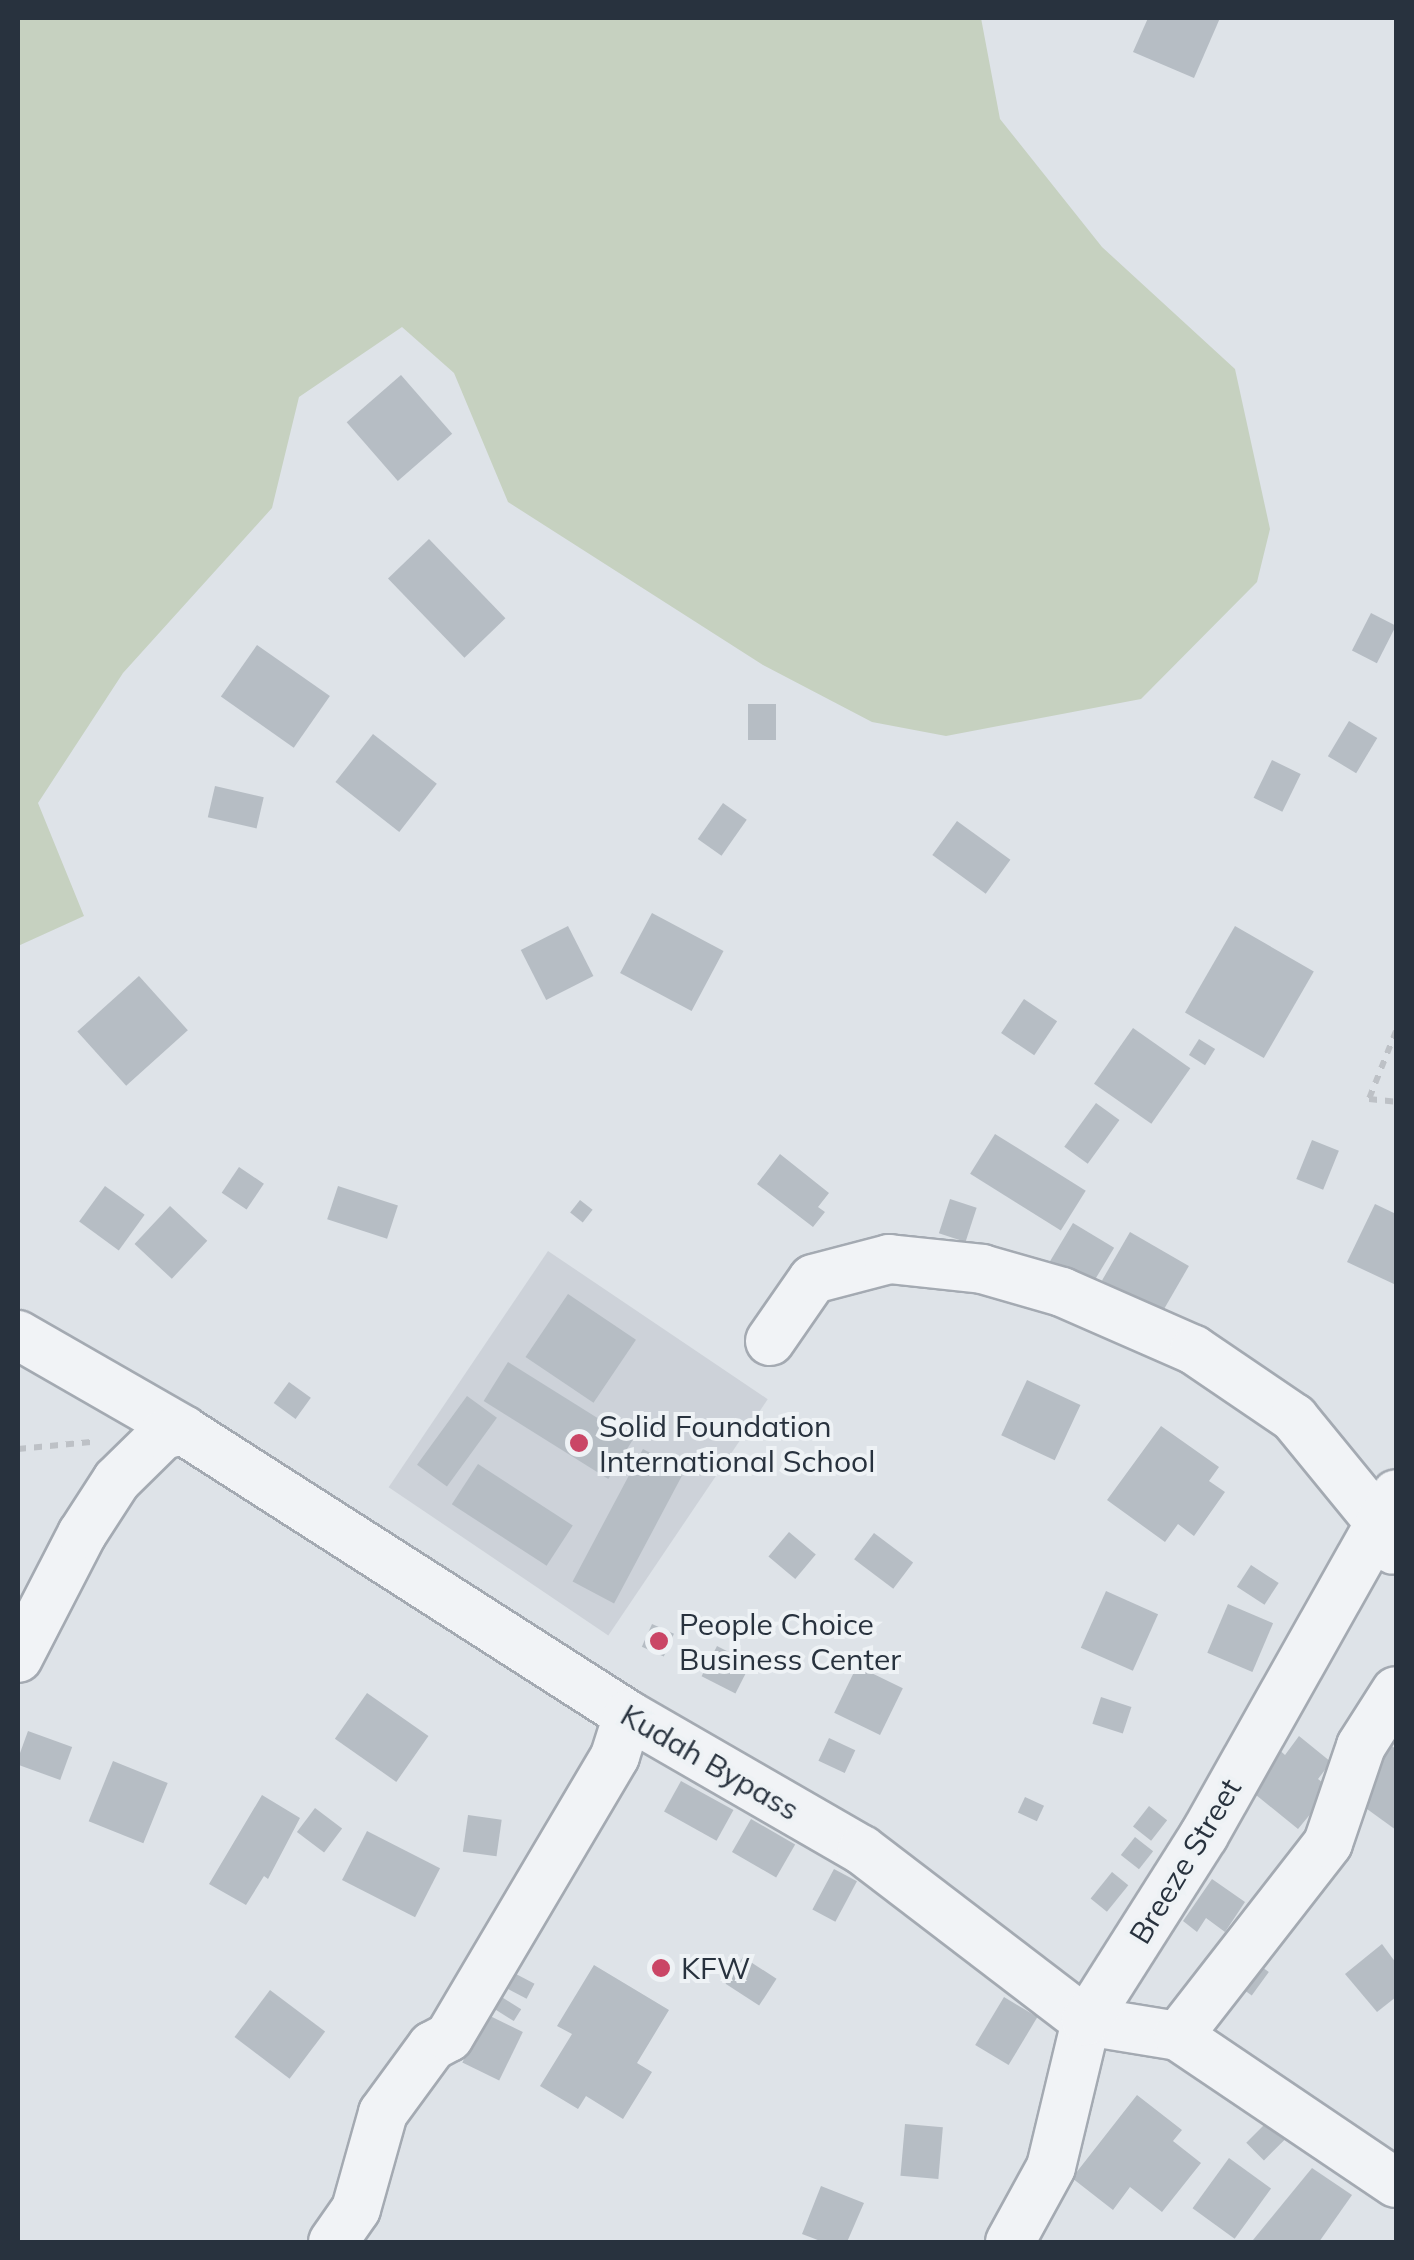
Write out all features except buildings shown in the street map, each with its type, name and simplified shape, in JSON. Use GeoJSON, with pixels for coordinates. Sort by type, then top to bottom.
{"type":"FeatureCollection","features":[{"type":"Feature","properties":{"kind":"street"},"geometry":{"type":"LineString","coordinates":[[770,1342],[813,1279],[889,1259],[982,1269],[1062,1292],[1194,1350],[1294,1418],[1391,1524]]}},
{"type":"Feature","properties":{"kind":"street","name":"Kudah Bypass"},"geometry":{"type":"LineString","coordinates":[[18,1335],[183,1430],[628,1715],[862,1850],[1086,2021],[1178,2036],[1396,2184]]}},
{"type":"Feature","properties":{"kind":"street"},"geometry":{"type":"LineString","coordinates":[[18,1658],[82,1534],[117,1480],[163,1434],[183,1430]]}},
{"type":"Feature","properties":{"kind":"street","name":"Breeze Street"},"geometry":{"type":"LineString","coordinates":[[1010,2242],[1052,2167],[1086,2021],[1204,1835],[1391,1524]]}},
{"type":"Feature","properties":{"kind":"street"},"geometry":{"type":"LineString","coordinates":[[1178,2036],[1328,1842],[1360,1746],[1396,1691]]}},
{"type":"Feature","properties":{"kind":"street"},"geometry":{"type":"LineString","coordinates":[[332,2242],[356,2209],[384,2113],[432,2046],[449,2037],[615,1756],[628,1715]]}},
{"type":"Feature","properties":{"kind":"path"},"geometry":{"type":"LineString","coordinates":[[1396,1032],[1369,1099],[1396,1102]]}},
{"type":"Feature","properties":{"kind":"shaded area","name":"Solid Foundation International School"},"geometry":{"type":"Polygon","coordinates":[[[548,1251],[768,1399],[608,1635],[389,1487],[548,1251]]]}},
{"type":"Feature","properties":{"kind":"green space"},"geometry":{"type":"Polygon","coordinates":[[[18,18],[981,18],[1000,119],[1102,247],[1235,369],[1270,529],[1257,582],[1141,699],[946,736],[872,722],[763,665],[508,502],[454,373],[402,327],[299,397],[272,508],[123,673],[38,803],[84,916],[18,946],[18,18]]]}},
{"type":"Feature","properties":{"kind":"place","name":"Solid Foundation International School"},"geometry":{"type":"Point","coordinates":[579,1443]}},
{"type":"Feature","properties":{"kind":"place","name":"People Choice Business Center"},"geometry":{"type":"Point","coordinates":[659,1641]}},
{"type":"Feature","properties":{"kind":"place","name":"KFW"},"geometry":{"type":"Point","coordinates":[661,1968]}}]}
